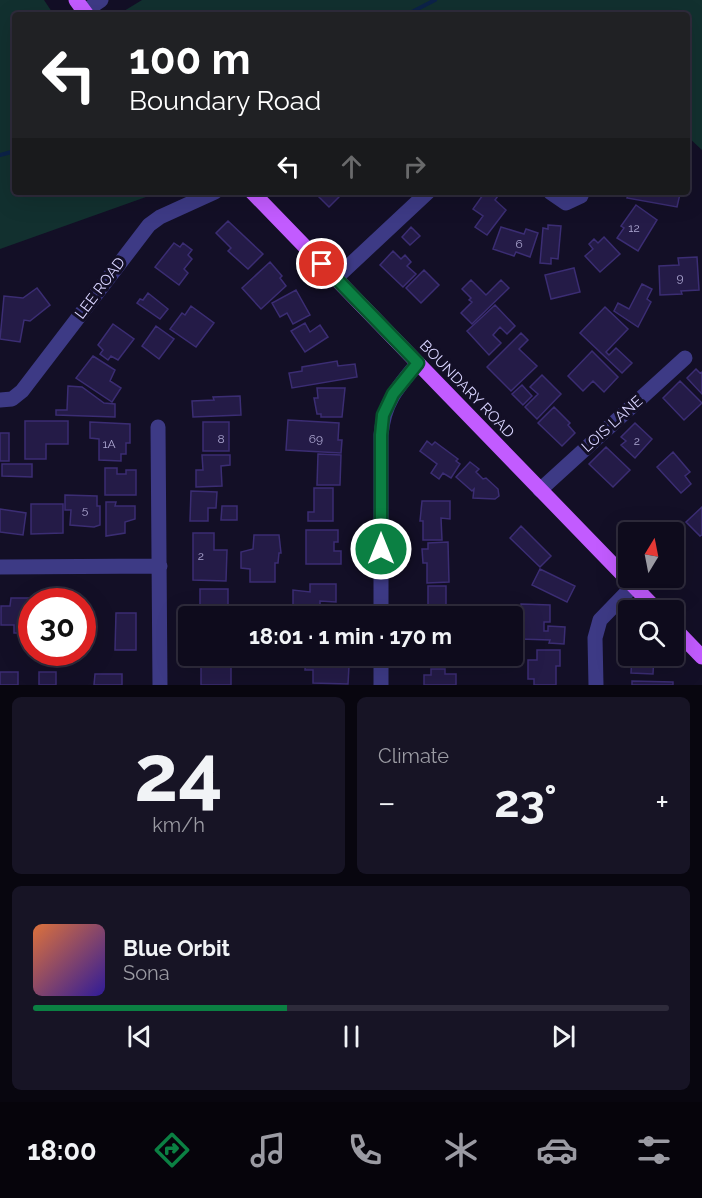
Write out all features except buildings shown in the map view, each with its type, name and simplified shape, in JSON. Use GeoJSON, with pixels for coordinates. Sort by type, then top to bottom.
{"type":"FeatureCollection","features":[{"type":"Feature","properties":{"kind":"main road","name":"BOUNDARY ROAD"},"geometry":{"type":"LineString","coordinates":[[255,195],[618,571]]}},
{"type":"Feature","properties":{"kind":"main road","name":"BOUNDARY ROAD"},"geometry":{"type":"LineString","coordinates":[[635,588],[647,600]]}},
{"type":"Feature","properties":{"kind":"main road"},"geometry":{"type":"LineString","coordinates":[[684,638],[702,657]]}},
{"type":"Feature","properties":{"kind":"street"},"geometry":{"type":"LineString","coordinates":[[83,9],[101,0]]}},
{"type":"Feature","properties":{"kind":"street","name":"LEE ROAD"},"geometry":{"type":"LineString","coordinates":[[0,400],[12,399],[22,391],[149,225],[209,195]]}},
{"type":"Feature","properties":{"kind":"street"},"geometry":{"type":"LineString","coordinates":[[336,278],[425,195]]}},
{"type":"Feature","properties":{"kind":"street"},"geometry":{"type":"LineString","coordinates":[[554,195],[566,203],[581,195]]}},
{"type":"Feature","properties":{"kind":"street","name":"LOIS LANE"},"geometry":{"type":"LineString","coordinates":[[540,490],[685,358]]}},
{"type":"Feature","properties":{"kind":"street"},"geometry":{"type":"LineString","coordinates":[[381,606],[383,415],[393,394],[418,363]]}},
{"type":"Feature","properties":{"kind":"street"},"geometry":{"type":"LineString","coordinates":[[158,427],[160,685]]}},
{"type":"Feature","properties":{"kind":"street"},"geometry":{"type":"LineString","coordinates":[[0,567],[160,566]]}},
{"type":"Feature","properties":{"kind":"street"},"geometry":{"type":"LineString","coordinates":[[596,685],[596,638],[600,620],[631,588]]}},
{"type":"Feature","properties":{"kind":"street"},"geometry":{"type":"LineString","coordinates":[[381,666],[381,685]]}},
{"type":"Feature","properties":{"kind":"green space"},"geometry":{"type":"Polygon","coordinates":[[[0,0],[44,0],[52,12],[12,12],[12,195],[152,195],[0,249],[0,0]]]}},
{"type":"Feature","properties":{"kind":"green space"},"geometry":{"type":"Polygon","coordinates":[[[142,0],[702,0],[702,150],[690,139],[690,12],[124,11],[142,0]]]}},
{"type":"Feature","properties":{"kind":"waterway"},"geometry":{"type":"LineString","coordinates":[[412,12],[435,0]]}},
{"type":"Feature","properties":{"kind":"waterway"},"geometry":{"type":"LineString","coordinates":[[0,155],[12,152]]}},
{"type":"Feature","properties":{"kind":"route"},"geometry":{"type":"LineString","coordinates":[[322,264],[418,363],[393,394],[383,415],[381,549]]}}]}
